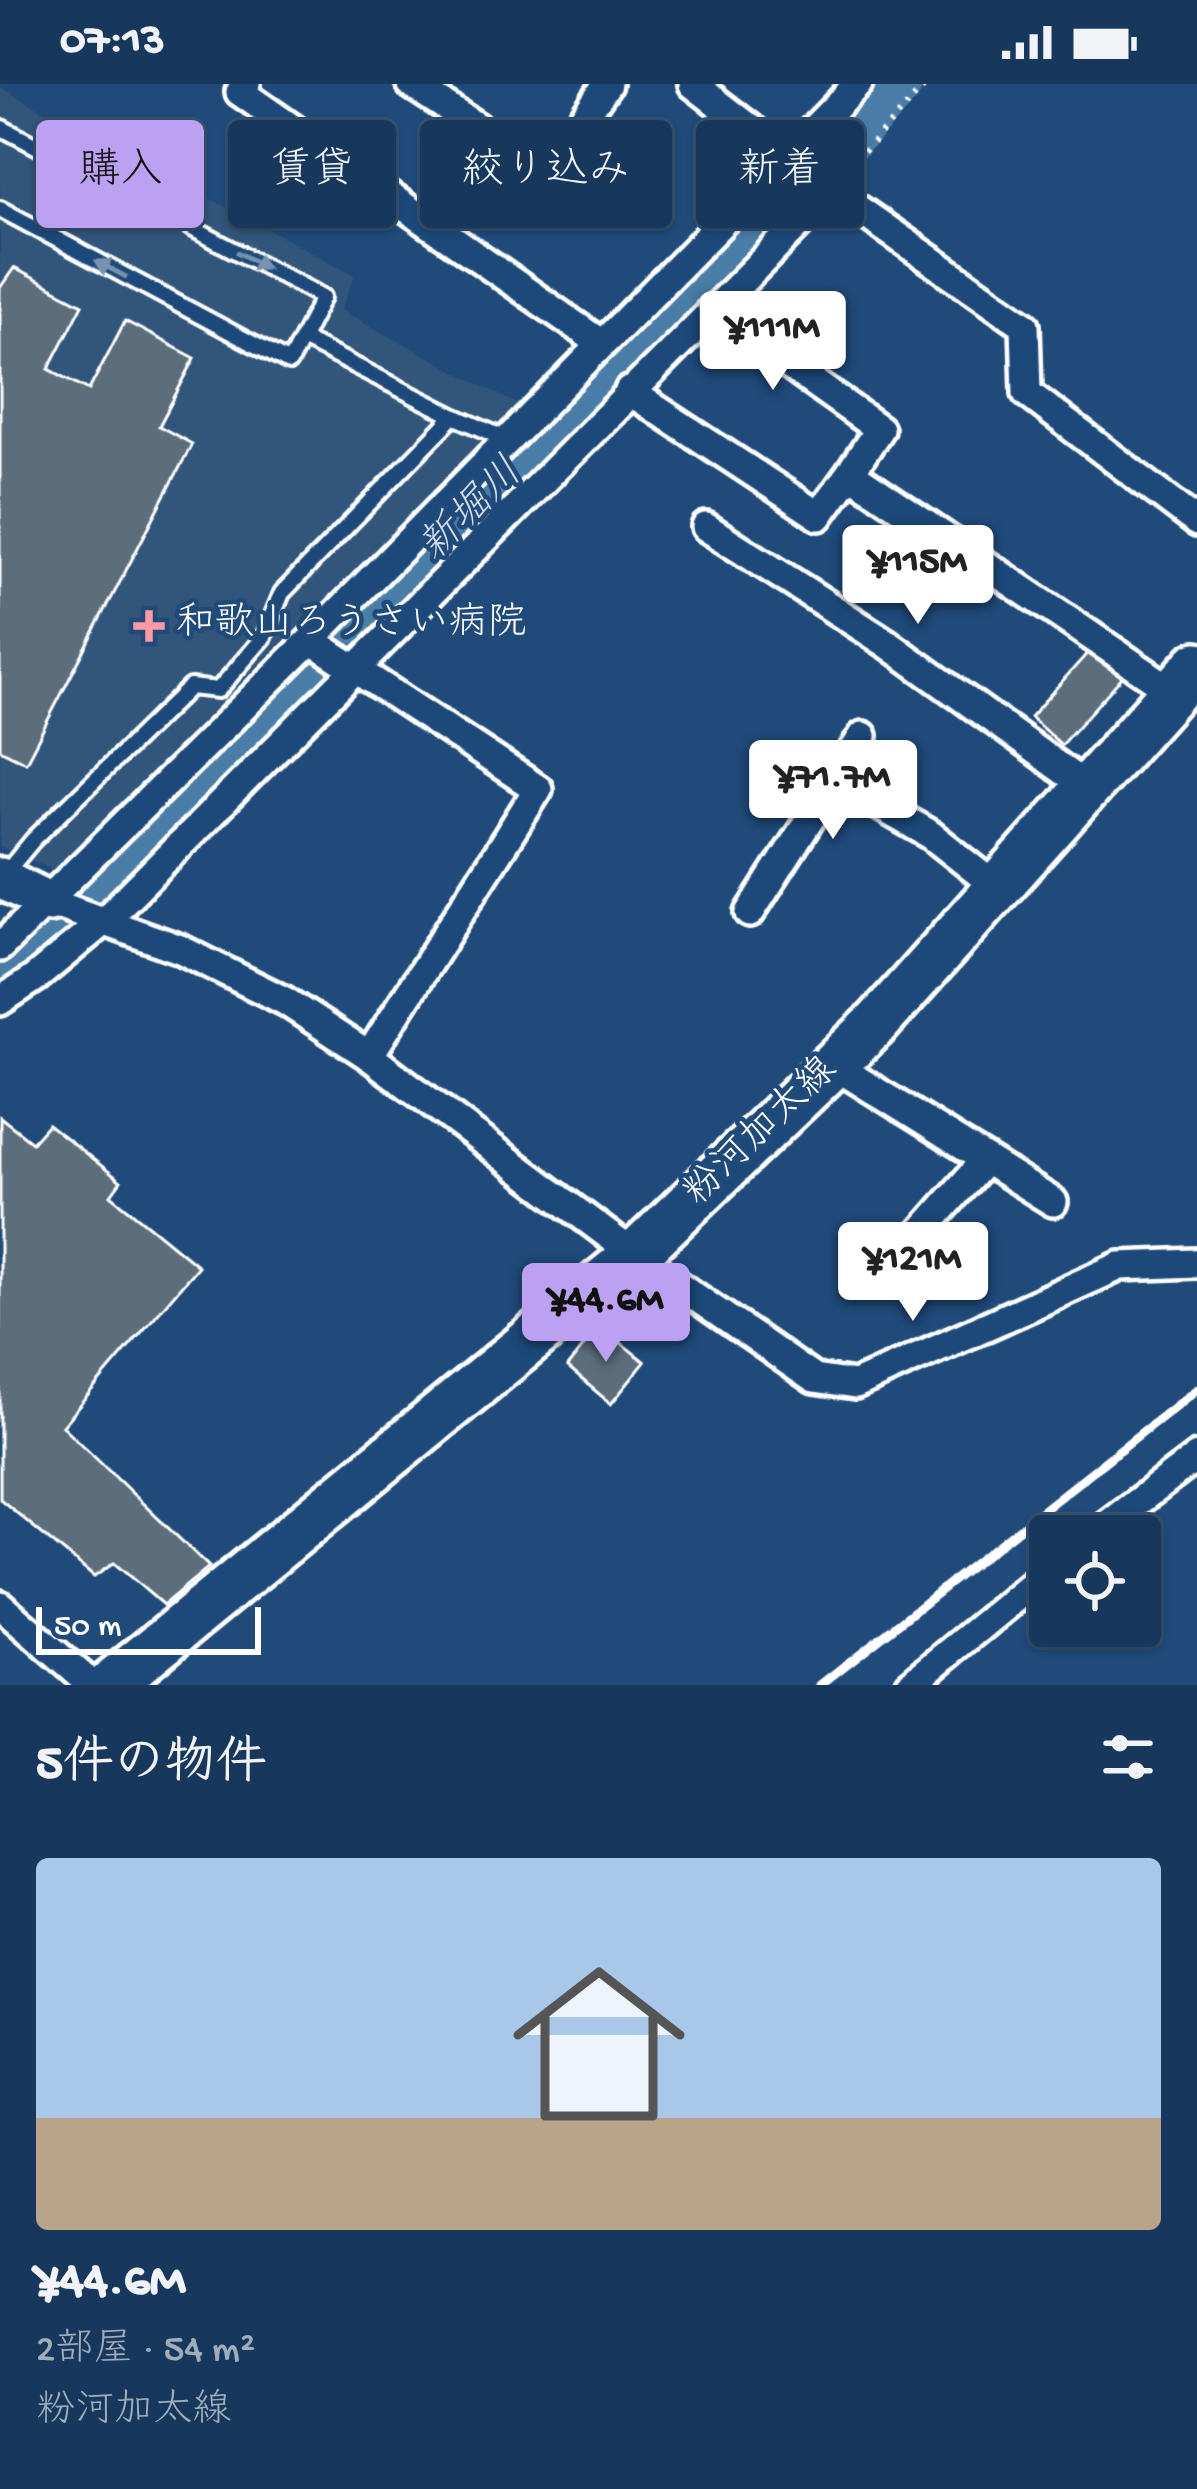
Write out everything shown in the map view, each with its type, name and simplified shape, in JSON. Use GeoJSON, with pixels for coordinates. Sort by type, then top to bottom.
{"type":"FeatureCollection","features":[{"type":"Feature","properties":{"kind":"main road","name":"粉河加太線"},"geometry":{"type":"LineString","coordinates":[[110,1685],[635,1255],[834,1065],[1186,679]]}},
{"type":"Feature","properties":{"kind":"street"},"geometry":{"type":"LineString","coordinates":[[411,84],[546,172],[607,84]]}},
{"type":"Feature","properties":{"kind":"street"},"geometry":{"type":"LineString","coordinates":[[693,84],[740,120]]}},
{"type":"Feature","properties":{"kind":"street"},"geometry":{"type":"LineString","coordinates":[[827,120],[858,84]]}},
{"type":"Feature","properties":{"kind":"street"},"geometry":{"type":"LineString","coordinates":[[238,87],[602,344]]}},
{"type":"Feature","properties":{"kind":"street"},"geometry":{"type":"LineString","coordinates":[[864,214],[1025,325],[1027,393],[1197,521]]}},
{"type":"Feature","properties":{"kind":"street"},"geometry":{"type":"LineString","coordinates":[[0,947],[722,228]]}},
{"type":"Feature","properties":{"kind":"street"},"geometry":{"type":"LineString","coordinates":[[0,1001],[104,921],[789,228]]}},
{"type":"Feature","properties":{"kind":"street"},"geometry":{"type":"LineString","coordinates":[[629,391],[819,516],[880,429],[711,310]]}},
{"type":"Feature","properties":{"kind":"street"},"geometry":{"type":"LineString","coordinates":[[850,472],[1186,679]]}},
{"type":"Feature","properties":{"kind":"street"},"geometry":{"type":"LineString","coordinates":[[706,527],[888,644],[1088,788]]}},
{"type":"Feature","properties":{"kind":"street"},"geometry":{"type":"LineString","coordinates":[[311,640],[538,789],[369,1056]]}},
{"type":"Feature","properties":{"kind":"street"},"geometry":{"type":"LineString","coordinates":[[750,913],[863,736]]}},
{"type":"Feature","properties":{"kind":"street"},"geometry":{"type":"LineString","coordinates":[[835,780],[931,835],[998,888]]}},
{"type":"Feature","properties":{"kind":"street"},"geometry":{"type":"LineString","coordinates":[[0,878],[49,902],[180,949],[285,1001],[369,1056],[635,1255],[814,1379],[855,1385],[1120,1266],[1197,1263]]}},
{"type":"Feature","properties":{"kind":"street"},"geometry":{"type":"LineString","coordinates":[[834,1065],[1053,1202]]}},
{"type":"Feature","properties":{"kind":"street"},"geometry":{"type":"LineString","coordinates":[[892,1265],[985,1160]]}},
{"type":"Feature","properties":{"kind":"street"},"geometry":{"type":"LineString","coordinates":[[1120,1515],[1197,1457]]}},
{"type":"Feature","properties":{"kind":"street"},"geometry":{"type":"LineString","coordinates":[[910,1685],[1029,1587]]}},
{"type":"Feature","properties":{"kind":"street"},"geometry":{"type":"LineString","coordinates":[[0,1605],[92,1685]]}},
{"type":"Feature","properties":{"kind":"lane"},"geometry":{"type":"LineString","coordinates":[[0,127],[322,297],[289,363],[0,209]]}},
{"type":"Feature","properties":{"kind":"lane"},"geometry":{"type":"LineString","coordinates":[[302,339],[508,440]]}},
{"type":"Feature","properties":{"kind":"lane"},"geometry":{"type":"LineString","coordinates":[[0,878],[190,687],[218,690],[264,637],[282,593],[454,416]]}},
{"type":"Feature","properties":{"kind":"path"},"geometry":{"type":"LineString","coordinates":[[864,150],[927,84]]}},
{"type":"Feature","properties":{"kind":"shaded area","name":"和歌山ろうさい病院"},"geometry":{"type":"Polygon","coordinates":[[[0,87],[62,120],[36,120],[36,228],[204,228],[204,195],[228,208],[228,228],[266,228],[355,275],[341,310],[519,405],[53,870],[0,847],[0,87]]]}},
{"type":"Feature","properties":{"kind":"building"},"geometry":{"type":"Polygon","coordinates":[[[14,268],[83,304],[49,369],[89,390],[125,321],[195,358],[159,426],[192,444],[26,762],[0,749],[0,288],[14,268]]]}},
{"type":"Feature","properties":{"kind":"building"},"geometry":{"type":"Polygon","coordinates":[[[1092,648],[1123,676],[1061,745],[1030,717],[1092,648]]]}},
{"type":"Feature","properties":{"kind":"building"},"geometry":{"type":"Polygon","coordinates":[[[0,1117],[32,1142],[48,1124],[121,1181],[111,1195],[198,1266],[62,1426],[209,1567],[163,1605],[114,1563],[94,1577],[0,1499],[0,1117]]]}},
{"type":"Feature","properties":{"kind":"building"},"geometry":{"type":"Polygon","coordinates":[[[600,1326],[645,1362],[611,1404],[567,1367],[600,1326]]]}},
{"type":"Feature","properties":{"kind":"waterway","name":"新堀川"},"geometry":{"type":"LineString","coordinates":[[0,976],[52,940],[750,238],[895,84]]}},
{"type":"Feature","properties":{"kind":"waterway"},"geometry":{"type":"LineString","coordinates":[[32,933],[52,940]]}},
{"type":"Feature","properties":{"kind":"railway"},"geometry":{"type":"LineString","coordinates":[[820,1685],[1197,1389]]}},
{"type":"Feature","properties":{"kind":"place","name":"和歌山ろうさい病院"},"geometry":{"type":"Point","coordinates":[149,626]}}]}
